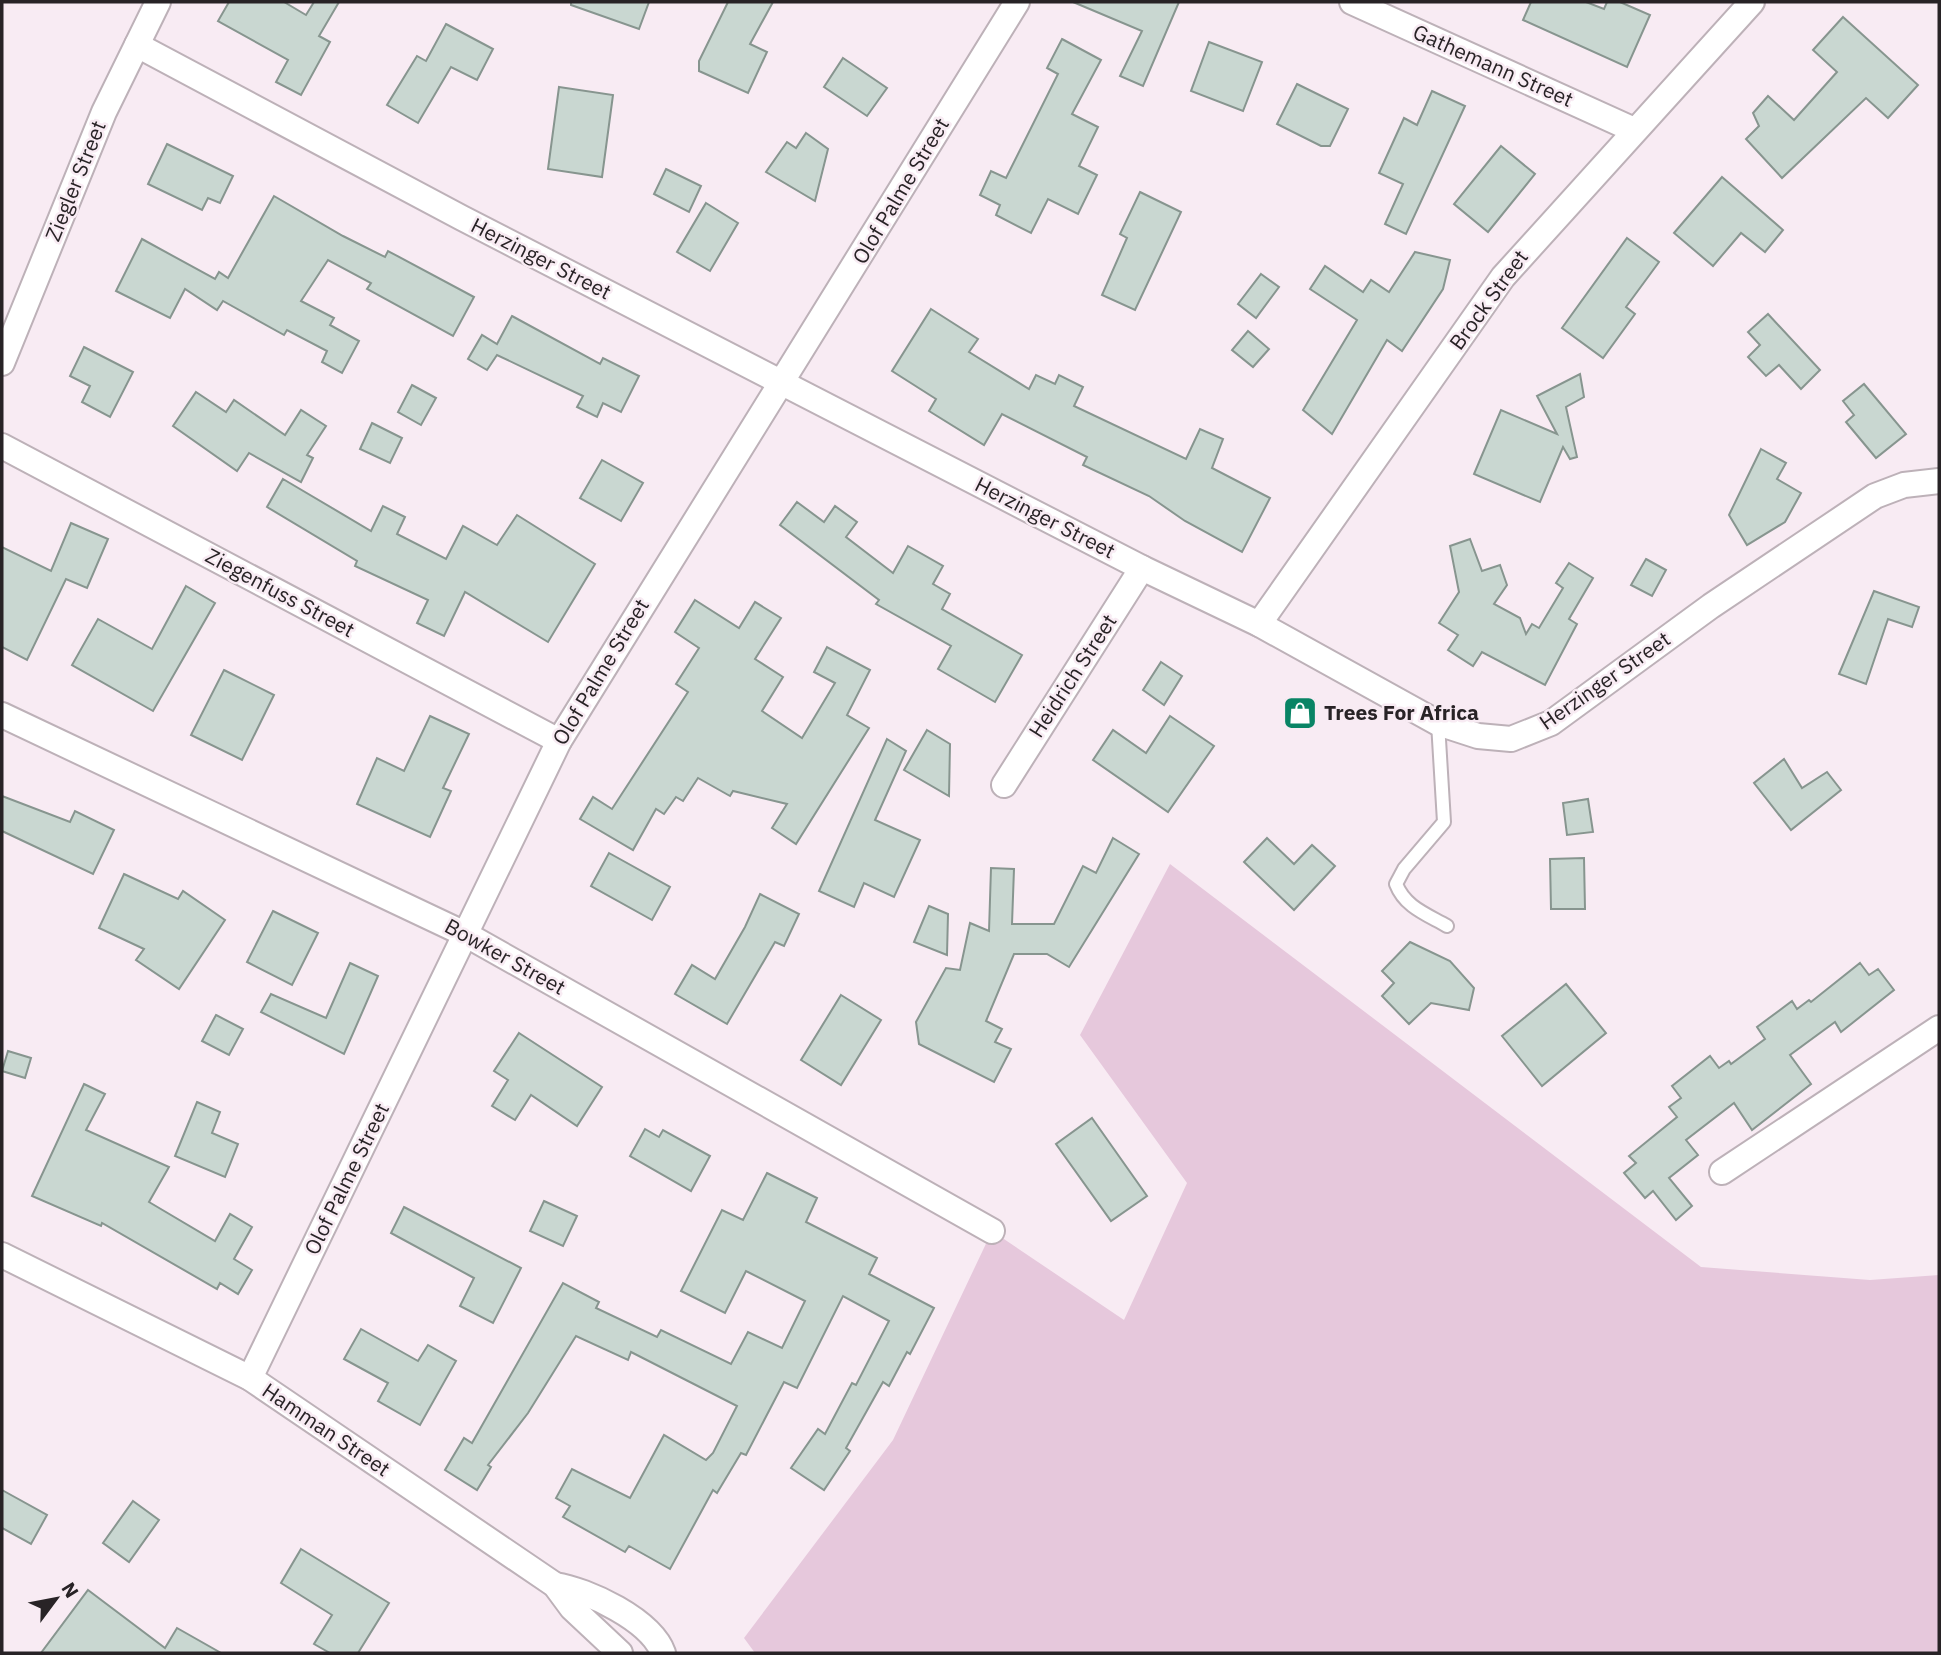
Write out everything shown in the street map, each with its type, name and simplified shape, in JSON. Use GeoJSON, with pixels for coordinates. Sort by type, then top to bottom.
{"type":"FeatureCollection","features":[{"type":"Feature","properties":{"kind":"street","name":"Ziegler Street"},"geometry":{"type":"LineString","coordinates":[[2,363],[104,112],[158,2]]}},
{"type":"Feature","properties":{"kind":"street","name":"Olof Palme Street"},"geometry":{"type":"LineString","coordinates":[[250,1378],[559,741],[672,554],[783,384],[1017,2]]}},
{"type":"Feature","properties":{"kind":"street","name":"Gathemann Street"},"geometry":{"type":"LineString","coordinates":[[1352,2],[1634,130]]}},
{"type":"Feature","properties":{"kind":"street","name":"Brock Street"},"geometry":{"type":"LineString","coordinates":[[1259,624],[1503,277],[1752,2]]}},
{"type":"Feature","properties":{"kind":"street","name":"Herzinger Street"},"geometry":{"type":"LineString","coordinates":[[137,46],[783,384],[1142,568],[1259,624],[1438,723],[1478,736],[1511,739],[1551,723],[1711,606],[1875,496],[1904,485],[1939,481]]}},
{"type":"Feature","properties":{"kind":"street","name":"Ziegenfuss Street"},"geometry":{"type":"LineString","coordinates":[[2,446],[559,741]]}},
{"type":"Feature","properties":{"kind":"street","name":"Heidrich Street"},"geometry":{"type":"LineString","coordinates":[[1004,785],[1142,568]]}},
{"type":"Feature","properties":{"kind":"street","name":"Bowker Street"},"geometry":{"type":"LineString","coordinates":[[2,715],[466,934],[992,1231]]}},
{"type":"Feature","properties":{"kind":"street"},"geometry":{"type":"LineString","coordinates":[[1722,1172],[1939,1028]]}},
{"type":"Feature","properties":{"kind":"street","name":"Hamman Street"},"geometry":{"type":"LineString","coordinates":[[2,1255],[250,1378],[555,1585],[572,1608],[619,1652]]}},
{"type":"Feature","properties":{"kind":"street"},"geometry":{"type":"LineString","coordinates":[[555,1585],[579,1589],[645,1628],[663,1653]]}},
{"type":"Feature","properties":{"kind":"lane"},"geometry":{"type":"LineString","coordinates":[[1438,723],[1444,822],[1404,869],[1396,884],[1402,898],[1447,926]]}},
{"type":"Feature","properties":{"kind":"shaded area"},"geometry":{"type":"Polygon","coordinates":[[[1170,864],[1701,1267],[1870,1280],[1939,1275],[1939,1653],[755,1653],[744,1638],[893,1440],[992,1231],[1124,1320],[1187,1183],[1080,1035],[1170,864]]]}},
{"type":"Feature","properties":{"kind":"building"},"geometry":{"type":"Polygon","coordinates":[[[229,2],[284,2],[306,15],[314,2],[339,2],[319,36],[330,42],[301,95],[276,82],[288,60],[218,21],[229,2]]]}},
{"type":"Feature","properties":{"kind":"building"},"geometry":{"type":"Polygon","coordinates":[[[571,2],[649,2],[639,29],[571,5],[571,2]]]}},
{"type":"Feature","properties":{"kind":"building"},"geometry":{"type":"Polygon","coordinates":[[[728,2],[773,2],[750,44],[767,52],[748,93],[699,71],[699,61],[728,2]]]}},
{"type":"Feature","properties":{"kind":"building"},"geometry":{"type":"Polygon","coordinates":[[[1073,2],[1179,2],[1143,86],[1120,76],[1142,31],[1073,2]]]}},
{"type":"Feature","properties":{"kind":"building"},"geometry":{"type":"Polygon","coordinates":[[[1531,2],[1586,2],[1604,9],[1607,2],[1620,2],[1650,15],[1627,67],[1523,20],[1531,2]]]}},
{"type":"Feature","properties":{"kind":"building"},"geometry":{"type":"Polygon","coordinates":[[[1843,17],[1918,85],[1888,118],[1866,98],[1782,178],[1746,139],[1759,126],[1753,113],[1768,96],[1794,120],[1837,72],[1813,50],[1843,17]]]}},
{"type":"Feature","properties":{"kind":"building"},"geometry":{"type":"Polygon","coordinates":[[[446,24],[493,49],[477,80],[451,67],[418,123],[387,105],[417,56],[426,61],[446,24]]]}},
{"type":"Feature","properties":{"kind":"building"},"geometry":{"type":"Polygon","coordinates":[[[1062,39],[1101,60],[1072,114],[1098,127],[1079,166],[1097,175],[1078,214],[1048,199],[1031,233],[996,215],[1000,205],[980,195],[991,171],[1006,178],[1058,74],[1047,68],[1062,39]]]}},
{"type":"Feature","properties":{"kind":"building"},"geometry":{"type":"Polygon","coordinates":[[[1209,42],[1262,62],[1243,111],[1191,91],[1209,42]]]}},
{"type":"Feature","properties":{"kind":"building"},"geometry":{"type":"Polygon","coordinates":[[[843,58],[887,88],[867,116],[824,87],[843,58]]]}},
{"type":"Feature","properties":{"kind":"building"},"geometry":{"type":"Polygon","coordinates":[[[1297,84],[1348,109],[1330,146],[1321,146],[1277,124],[1297,84]]]}},
{"type":"Feature","properties":{"kind":"building"},"geometry":{"type":"Polygon","coordinates":[[[559,87],[613,95],[602,177],[548,169],[559,87]]]}},
{"type":"Feature","properties":{"kind":"building"},"geometry":{"type":"Polygon","coordinates":[[[1432,91],[1465,106],[1406,234],[1385,224],[1403,184],[1379,173],[1404,118],[1417,125],[1432,91]]]}},
{"type":"Feature","properties":{"kind":"building"},"geometry":{"type":"Polygon","coordinates":[[[806,133],[828,149],[815,201],[766,172],[787,142],[796,148],[806,133]]]}},
{"type":"Feature","properties":{"kind":"building"},"geometry":{"type":"Polygon","coordinates":[[[167,144],[233,176],[220,203],[208,198],[202,210],[148,184],[167,144]]]}},
{"type":"Feature","properties":{"kind":"building"},"geometry":{"type":"Polygon","coordinates":[[[1501,146],[1535,174],[1488,232],[1454,204],[1501,146]]]}},
{"type":"Feature","properties":{"kind":"building"},"geometry":{"type":"Polygon","coordinates":[[[666,169],[701,186],[689,212],[654,194],[666,169]]]}},
{"type":"Feature","properties":{"kind":"building"},"geometry":{"type":"Polygon","coordinates":[[[1722,177],[1783,230],[1765,252],[1741,233],[1713,266],[1674,233],[1722,177]]]}},
{"type":"Feature","properties":{"kind":"building"},"geometry":{"type":"Polygon","coordinates":[[[1140,192],[1181,212],[1135,310],[1102,295],[1127,238],[1120,234],[1140,192]]]}},
{"type":"Feature","properties":{"kind":"building"},"geometry":{"type":"Polygon","coordinates":[[[274,196],[343,236],[385,257],[388,251],[474,297],[453,336],[367,289],[371,283],[328,260],[301,301],[334,318],[330,325],[359,341],[342,373],[322,362],[327,351],[287,330],[284,335],[223,301],[217,310],[185,289],[170,318],[116,291],[142,239],[215,279],[219,272],[228,278],[274,196]]]}},
{"type":"Feature","properties":{"kind":"building"},"geometry":{"type":"Polygon","coordinates":[[[706,203],[738,223],[710,271],[677,252],[706,203]]]}},
{"type":"Feature","properties":{"kind":"building"},"geometry":{"type":"Polygon","coordinates":[[[1627,238],[1659,262],[1626,307],[1635,314],[1603,358],[1562,328],[1627,238]]]}},
{"type":"Feature","properties":{"kind":"building"},"geometry":{"type":"Polygon","coordinates":[[[1415,252],[1450,260],[1443,289],[1402,351],[1387,340],[1332,434],[1303,410],[1357,320],[1310,289],[1325,266],[1363,292],[1371,280],[1389,292],[1415,252]]]}},
{"type":"Feature","properties":{"kind":"building"},"geometry":{"type":"Polygon","coordinates":[[[1261,274],[1279,287],[1256,318],[1238,304],[1261,274]]]}},
{"type":"Feature","properties":{"kind":"building"},"geometry":{"type":"Polygon","coordinates":[[[931,309],[978,339],[969,352],[1029,389],[1036,375],[1055,384],[1059,375],[1083,387],[1074,406],[1186,459],[1200,429],[1223,439],[1212,468],[1270,498],[1242,552],[1185,521],[1149,496],[1083,465],[1087,457],[1002,414],[984,445],[929,411],[936,399],[892,371],[931,309]]]}},
{"type":"Feature","properties":{"kind":"building"},"geometry":{"type":"Polygon","coordinates":[[[1768,314],[1820,370],[1801,389],[1779,365],[1766,376],[1748,357],[1760,345],[1748,332],[1768,314]]]}},
{"type":"Feature","properties":{"kind":"building"},"geometry":{"type":"Polygon","coordinates":[[[512,316],[600,364],[603,358],[639,376],[621,412],[603,403],[597,417],[577,407],[583,396],[497,355],[487,370],[468,359],[482,335],[497,344],[512,316]]]}},
{"type":"Feature","properties":{"kind":"building"},"geometry":{"type":"Polygon","coordinates":[[[1248,331],[1269,349],[1253,367],[1232,350],[1248,331]]]}},
{"type":"Feature","properties":{"kind":"building"},"geometry":{"type":"Polygon","coordinates":[[[84,347],[133,372],[110,417],[82,402],[90,386],[70,376],[84,347]]]}},
{"type":"Feature","properties":{"kind":"building"},"geometry":{"type":"Polygon","coordinates":[[[1580,374],[1584,397],[1566,407],[1577,457],[1570,459],[1563,447],[1540,502],[1474,474],[1501,410],[1557,434],[1537,396],[1580,374]]]}},
{"type":"Feature","properties":{"kind":"building"},"geometry":{"type":"Polygon","coordinates":[[[1864,384],[1906,434],[1876,458],[1846,422],[1854,415],[1843,401],[1864,384]]]}},
{"type":"Feature","properties":{"kind":"building"},"geometry":{"type":"Polygon","coordinates":[[[412,385],[436,398],[421,425],[398,412],[412,385]]]}},
{"type":"Feature","properties":{"kind":"building"},"geometry":{"type":"Polygon","coordinates":[[[196,392],[226,412],[234,400],[285,435],[301,410],[326,426],[307,455],[313,458],[301,482],[249,453],[237,471],[173,426],[196,392]]]}},
{"type":"Feature","properties":{"kind":"building"},"geometry":{"type":"Polygon","coordinates":[[[372,423],[402,438],[390,463],[360,449],[372,423]]]}},
{"type":"Feature","properties":{"kind":"building"},"geometry":{"type":"Polygon","coordinates":[[[1761,449],[1786,463],[1777,479],[1801,493],[1785,522],[1747,545],[1729,515],[1761,449]]]}},
{"type":"Feature","properties":{"kind":"building"},"geometry":{"type":"Polygon","coordinates":[[[602,460],[643,483],[621,521],[580,498],[602,460]]]}},
{"type":"Feature","properties":{"kind":"building"},"geometry":{"type":"Polygon","coordinates":[[[283,479],[371,531],[383,506],[405,517],[397,534],[446,559],[463,526],[497,545],[517,515],[595,564],[548,642],[465,592],[444,636],[417,623],[428,600],[355,566],[357,561],[267,507],[283,479]]]}},
{"type":"Feature","properties":{"kind":"building"},"geometry":{"type":"Polygon","coordinates":[[[797,502],[824,522],[835,506],[857,522],[846,537],[893,573],[908,546],[943,566],[933,584],[950,594],[942,609],[1022,655],[995,702],[938,669],[951,646],[876,604],[879,600],[780,525],[797,502]]]}},
{"type":"Feature","properties":{"kind":"building"},"geometry":{"type":"Polygon","coordinates":[[[71,523],[108,539],[87,588],[66,579],[27,660],[2,647],[2,547],[51,571],[71,523]]]}},
{"type":"Feature","properties":{"kind":"building"},"geometry":{"type":"Polygon","coordinates":[[[1470,539],[1482,571],[1500,565],[1507,585],[1494,604],[1520,618],[1526,634],[1532,624],[1539,628],[1563,588],[1556,583],[1569,563],[1593,578],[1569,619],[1577,624],[1545,685],[1482,652],[1473,666],[1448,650],[1458,635],[1439,623],[1459,592],[1450,546],[1470,539]]]}},
{"type":"Feature","properties":{"kind":"building"},"geometry":{"type":"Polygon","coordinates":[[[1646,559],[1666,570],[1652,596],[1631,585],[1646,559]]]}},
{"type":"Feature","properties":{"kind":"building"},"geometry":{"type":"Polygon","coordinates":[[[186,586],[215,603],[153,711],[72,665],[98,619],[152,649],[186,586]]]}},
{"type":"Feature","properties":{"kind":"building"},"geometry":{"type":"Polygon","coordinates":[[[1874,591],[1919,607],[1912,627],[1888,619],[1866,684],[1839,674],[1874,591]]]}},
{"type":"Feature","properties":{"kind":"building"},"geometry":{"type":"Polygon","coordinates":[[[695,600],[739,628],[755,602],[781,618],[755,659],[783,677],[762,711],[802,738],[835,683],[814,672],[827,647],[870,670],[847,715],[869,728],[796,844],[772,828],[787,804],[733,791],[730,796],[698,778],[683,801],[676,797],[664,814],[656,809],[633,850],[580,819],[593,797],[612,809],[688,692],[676,684],[699,648],[675,632],[695,600]]]}},
{"type":"Feature","properties":{"kind":"building"},"geometry":{"type":"Polygon","coordinates":[[[1161,662],[1182,676],[1164,705],[1143,690],[1161,662]]]}},
{"type":"Feature","properties":{"kind":"building"},"geometry":{"type":"Polygon","coordinates":[[[224,670],[274,695],[242,760],[191,735],[224,670]]]}},
{"type":"Feature","properties":{"kind":"building"},"geometry":{"type":"Polygon","coordinates":[[[430,716],[469,734],[443,788],[451,791],[430,837],[357,804],[377,758],[404,771],[430,716]]]}},
{"type":"Feature","properties":{"kind":"building"},"geometry":{"type":"Polygon","coordinates":[[[1170,716],[1214,746],[1168,812],[1093,760],[1113,730],[1146,753],[1170,716]]]}},
{"type":"Feature","properties":{"kind":"building"},"geometry":{"type":"Polygon","coordinates":[[[927,730],[950,744],[949,796],[904,770],[927,730]]]}},
{"type":"Feature","properties":{"kind":"building"},"geometry":{"type":"Polygon","coordinates":[[[887,739],[906,751],[875,820],[920,840],[894,897],[864,883],[854,907],[819,891],[887,739]]]}},
{"type":"Feature","properties":{"kind":"building"},"geometry":{"type":"Polygon","coordinates":[[[1784,759],[1802,788],[1827,772],[1841,790],[1791,830],[1754,783],[1784,759]]]}},
{"type":"Feature","properties":{"kind":"building"},"geometry":{"type":"Polygon","coordinates":[[[2,796],[70,822],[75,811],[114,830],[93,874],[2,831],[2,796]]]}},
{"type":"Feature","properties":{"kind":"building"},"geometry":{"type":"Polygon","coordinates":[[[1588,799],[1593,832],[1567,835],[1563,803],[1588,799]]]}},
{"type":"Feature","properties":{"kind":"building"},"geometry":{"type":"Polygon","coordinates":[[[1113,838],[1139,854],[1069,967],[1047,954],[1014,954],[986,1021],[1002,1029],[995,1042],[1011,1049],[994,1082],[919,1044],[916,1022],[946,968],[960,970],[970,923],[989,931],[991,868],[1014,869],[1012,924],[1054,924],[1083,866],[1096,873],[1113,838]]]}},
{"type":"Feature","properties":{"kind":"building"},"geometry":{"type":"Polygon","coordinates":[[[1267,838],[1294,864],[1312,845],[1335,866],[1294,910],[1244,862],[1267,838]]]}},
{"type":"Feature","properties":{"kind":"building"},"geometry":{"type":"Polygon","coordinates":[[[609,853],[670,887],[652,920],[591,886],[609,853]]]}},
{"type":"Feature","properties":{"kind":"building"},"geometry":{"type":"Polygon","coordinates":[[[1584,858],[1585,909],[1551,909],[1550,859],[1584,858]]]}},
{"type":"Feature","properties":{"kind":"building"},"geometry":{"type":"Polygon","coordinates":[[[124,874],[178,899],[183,891],[225,920],[179,989],[136,960],[144,949],[99,928],[124,874]]]}},
{"type":"Feature","properties":{"kind":"building"},"geometry":{"type":"Polygon","coordinates":[[[760,894],[799,914],[784,946],[775,942],[727,1024],[675,994],[692,965],[715,979],[745,927],[760,894]]]}},
{"type":"Feature","properties":{"kind":"building"},"geometry":{"type":"Polygon","coordinates":[[[929,906],[948,914],[947,955],[914,942],[929,906]]]}},
{"type":"Feature","properties":{"kind":"building"},"geometry":{"type":"Polygon","coordinates":[[[273,911],[318,933],[292,985],[247,962],[273,911]]]}},
{"type":"Feature","properties":{"kind":"building"},"geometry":{"type":"Polygon","coordinates":[[[1410,942],[1450,961],[1474,988],[1469,1010],[1431,1003],[1409,1024],[1382,996],[1394,983],[1382,971],[1410,942]]]}},
{"type":"Feature","properties":{"kind":"building"},"geometry":{"type":"Polygon","coordinates":[[[350,963],[378,976],[344,1054],[261,1012],[271,994],[326,1018],[350,963]]]}},
{"type":"Feature","properties":{"kind":"building"},"geometry":{"type":"Polygon","coordinates":[[[1860,963],[1869,975],[1878,969],[1894,990],[1841,1032],[1835,1022],[1790,1055],[1811,1084],[1752,1130],[1734,1103],[1686,1140],[1698,1155],[1669,1178],[1692,1206],[1676,1220],[1653,1191],[1645,1198],[1624,1173],[1636,1163],[1629,1156],[1677,1117],[1669,1107],[1681,1098],[1672,1086],[1710,1056],[1719,1068],[1729,1061],[1731,1064],[1765,1039],[1757,1027],[1792,1001],[1797,1009],[1809,1000],[1811,1002],[1860,963]]]}},
{"type":"Feature","properties":{"kind":"building"},"geometry":{"type":"Polygon","coordinates":[[[1566,984],[1606,1033],[1542,1086],[1502,1036],[1566,984]]]}},
{"type":"Feature","properties":{"kind":"building"},"geometry":{"type":"Polygon","coordinates":[[[841,995],[881,1020],[841,1085],[801,1060],[841,995]]]}},
{"type":"Feature","properties":{"kind":"building"},"geometry":{"type":"Polygon","coordinates":[[[216,1015],[243,1029],[229,1055],[202,1041],[216,1015]]]}},
{"type":"Feature","properties":{"kind":"building"},"geometry":{"type":"Polygon","coordinates":[[[519,1033],[602,1087],[577,1126],[531,1095],[515,1120],[492,1106],[508,1080],[494,1071],[519,1033]]]}},
{"type":"Feature","properties":{"kind":"building"},"geometry":{"type":"Polygon","coordinates":[[[8,1051],[31,1058],[25,1078],[2,1071],[8,1051]]]}},
{"type":"Feature","properties":{"kind":"building"},"geometry":{"type":"Polygon","coordinates":[[[84,1084],[105,1094],[86,1130],[169,1167],[149,1202],[215,1241],[230,1214],[252,1227],[234,1259],[252,1270],[238,1294],[220,1283],[217,1289],[102,1223],[101,1226],[32,1196],[84,1084]]]}},
{"type":"Feature","properties":{"kind":"building"},"geometry":{"type":"Polygon","coordinates":[[[197,1102],[220,1112],[212,1133],[238,1144],[225,1177],[175,1156],[197,1102]]]}},
{"type":"Feature","properties":{"kind":"building"},"geometry":{"type":"Polygon","coordinates":[[[1092,1118],[1147,1196],[1111,1221],[1056,1144],[1092,1118]]]}},
{"type":"Feature","properties":{"kind":"building"},"geometry":{"type":"Polygon","coordinates":[[[645,1129],[659,1137],[663,1130],[710,1156],[691,1191],[630,1156],[645,1129]]]}},
{"type":"Feature","properties":{"kind":"building"},"geometry":{"type":"Polygon","coordinates":[[[767,1173],[817,1198],[806,1222],[877,1258],[869,1274],[934,1308],[910,1354],[907,1352],[889,1386],[883,1382],[846,1448],[850,1451],[824,1490],[791,1468],[818,1429],[825,1434],[852,1383],[856,1385],[889,1321],[843,1296],[797,1388],[784,1382],[746,1455],[741,1453],[717,1493],[713,1490],[670,1569],[629,1546],[625,1552],[563,1517],[570,1506],[556,1498],[572,1469],[630,1498],[664,1435],[706,1460],[713,1453],[737,1406],[631,1352],[628,1360],[576,1336],[528,1413],[488,1465],[491,1467],[477,1490],[445,1470],[464,1438],[472,1443],[563,1283],[599,1302],[596,1308],[657,1337],[661,1330],[731,1364],[748,1332],[782,1348],[805,1301],[746,1271],[725,1313],[681,1291],[722,1210],[743,1220],[767,1173]]]}},
{"type":"Feature","properties":{"kind":"building"},"geometry":{"type":"Polygon","coordinates":[[[544,1201],[577,1216],[563,1246],[530,1231],[544,1201]]]}},
{"type":"Feature","properties":{"kind":"building"},"geometry":{"type":"Polygon","coordinates":[[[404,1207],[521,1268],[493,1323],[460,1306],[474,1278],[391,1233],[404,1207]]]}},
{"type":"Feature","properties":{"kind":"building"},"geometry":{"type":"Polygon","coordinates":[[[361,1329],[418,1361],[428,1345],[456,1361],[420,1425],[378,1401],[388,1383],[344,1359],[361,1329]]]}},
{"type":"Feature","properties":{"kind":"building"},"geometry":{"type":"Polygon","coordinates":[[[2,1490],[47,1515],[31,1544],[2,1528],[2,1490]]]}},
{"type":"Feature","properties":{"kind":"building"},"geometry":{"type":"Polygon","coordinates":[[[133,1501],[159,1520],[129,1562],[103,1543],[133,1501]]]}},
{"type":"Feature","properties":{"kind":"building"},"geometry":{"type":"Polygon","coordinates":[[[301,1549],[389,1603],[358,1653],[330,1653],[314,1644],[332,1615],[281,1583],[301,1549]]]}},
{"type":"Feature","properties":{"kind":"building"},"geometry":{"type":"Polygon","coordinates":[[[88,1590],[165,1648],[177,1628],[221,1653],[41,1653],[88,1590]]]}},
{"type":"Feature","properties":{"kind":"place","name":"Trees For Africa"},"geometry":{"type":"Point","coordinates":[1300,713]}}]}
